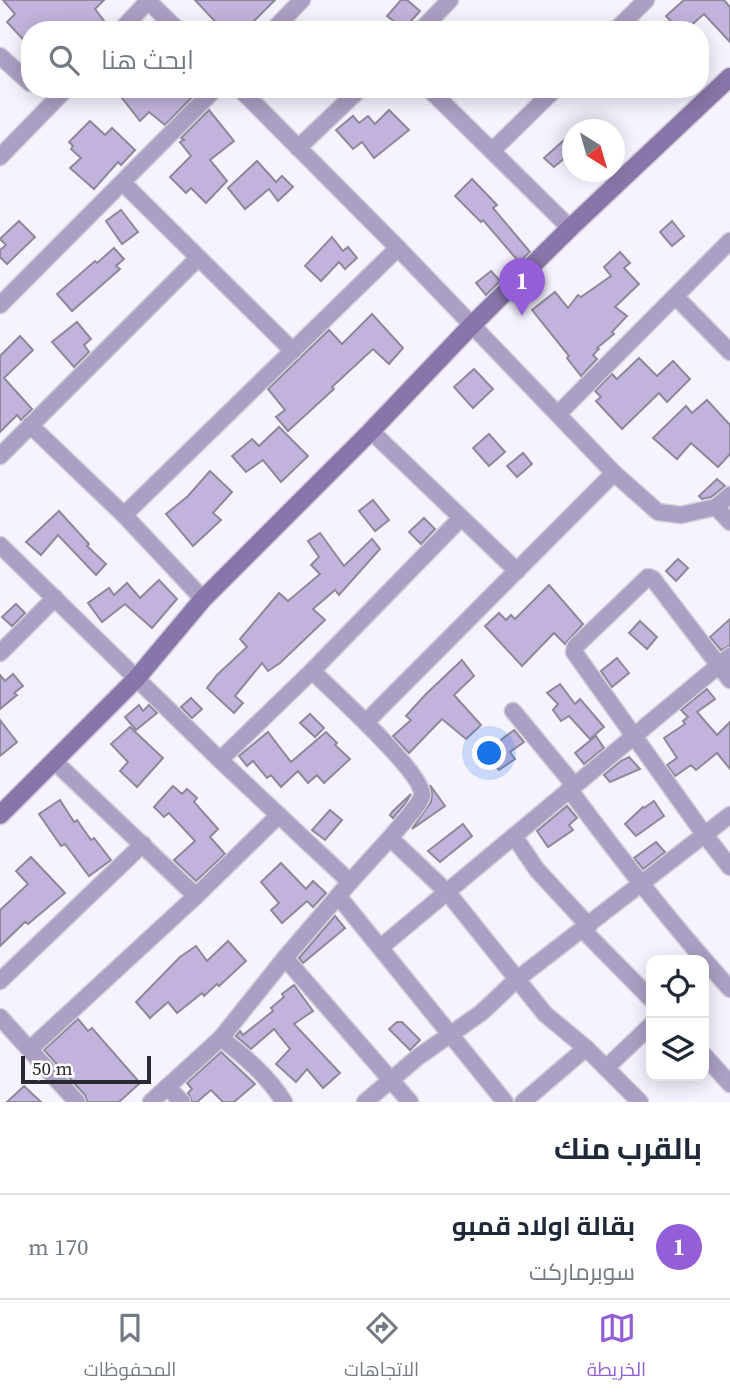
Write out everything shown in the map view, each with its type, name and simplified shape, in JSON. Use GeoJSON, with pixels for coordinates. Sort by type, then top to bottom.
{"type":"FeatureCollection","features":[{"type":"Feature","properties":{"kind":"street"},"geometry":{"type":"LineString","coordinates":[[129,21],[147,0],[169,21]]}},
{"type":"Feature","properties":{"kind":"street"},"geometry":{"type":"LineString","coordinates":[[282,21],[302,0]]}},
{"type":"Feature","properties":{"kind":"street"},"geometry":{"type":"LineString","coordinates":[[430,21],[450,0]]}},
{"type":"Feature","properties":{"kind":"street"},"geometry":{"type":"LineString","coordinates":[[624,21],[646,0]]}},
{"type":"Feature","properties":{"kind":"street"},"geometry":{"type":"LineString","coordinates":[[0,56],[21,75]]}},
{"type":"Feature","properties":{"kind":"street"},"geometry":{"type":"LineString","coordinates":[[709,97],[730,77]]}},
{"type":"Feature","properties":{"kind":"street"},"geometry":{"type":"LineString","coordinates":[[46,98],[52,104]]}},
{"type":"Feature","properties":{"kind":"street"},"geometry":{"type":"LineString","coordinates":[[0,157],[58,98]]}},
{"type":"Feature","properties":{"kind":"street"},"geometry":{"type":"LineString","coordinates":[[0,305],[206,98]]}},
{"type":"Feature","properties":{"kind":"street"},"geometry":{"type":"LineString","coordinates":[[249,98],[398,248],[614,473],[658,512],[681,515],[716,507],[730,495]]}},
{"type":"Feature","properties":{"kind":"street"},"geometry":{"type":"LineString","coordinates":[[298,148],[351,98]]}},
{"type":"Feature","properties":{"kind":"street"},"geometry":{"type":"LineString","coordinates":[[438,98],[570,228]]}},
{"type":"Feature","properties":{"kind":"street"},"geometry":{"type":"LineString","coordinates":[[493,150],[546,98]]}},
{"type":"Feature","properties":{"kind":"street"},"geometry":{"type":"LineString","coordinates":[[0,815],[136,679],[203,599],[471,327],[570,228],[708,98]]}},
{"type":"Feature","properties":{"kind":"street"},"geometry":{"type":"LineString","coordinates":[[123,183],[293,351]]}},
{"type":"Feature","properties":{"kind":"street"},"geometry":{"type":"LineString","coordinates":[[558,414],[730,241]]}},
{"type":"Feature","properties":{"kind":"street"},"geometry":{"type":"LineString","coordinates":[[124,514],[398,248]]}},
{"type":"Feature","properties":{"kind":"street"},"geometry":{"type":"LineString","coordinates":[[0,456],[198,258]]}},
{"type":"Feature","properties":{"kind":"street"},"geometry":{"type":"LineString","coordinates":[[676,297],[730,352]]}},
{"type":"Feature","properties":{"kind":"street"},"geometry":{"type":"LineString","coordinates":[[30,425],[124,514],[203,599]]}},
{"type":"Feature","properties":{"kind":"street"},"geometry":{"type":"LineString","coordinates":[[371,431],[517,571]]}},
{"type":"Feature","properties":{"kind":"street"},"geometry":{"type":"LineString","coordinates":[[366,722],[614,473]]}},
{"type":"Feature","properties":{"kind":"street"},"geometry":{"type":"LineString","coordinates":[[716,507],[730,522]]}},
{"type":"Feature","properties":{"kind":"street"},"geometry":{"type":"LineString","coordinates":[[220,760],[312,671],[461,518]]}},
{"type":"Feature","properties":{"kind":"street"},"geometry":{"type":"LineString","coordinates":[[0,545],[220,760],[350,882]]}},
{"type":"Feature","properties":{"kind":"street"},"geometry":{"type":"LineString","coordinates":[[730,680],[725,661],[653,579],[644,579],[575,647],[574,652],[730,867]]}},
{"type":"Feature","properties":{"kind":"street"},"geometry":{"type":"LineString","coordinates":[[0,653],[55,598]]}},
{"type":"Feature","properties":{"kind":"street"},"geometry":{"type":"LineString","coordinates":[[381,947],[725,661]]}},
{"type":"Feature","properties":{"kind":"street"},"geometry":{"type":"LineString","coordinates":[[151,1102],[221,1038],[285,958],[421,800],[421,784],[366,722],[312,671]]}},
{"type":"Feature","properties":{"kind":"street"},"geometry":{"type":"LineString","coordinates":[[513,711],[572,787],[614,850],[730,989]]}},
{"type":"Feature","properties":{"kind":"street"},"geometry":{"type":"LineString","coordinates":[[54,761],[197,896]]}},
{"type":"Feature","properties":{"kind":"street"},"geometry":{"type":"LineString","coordinates":[[365,1102],[418,1057],[481,1013],[516,980],[730,814]]}},
{"type":"Feature","properties":{"kind":"street"},"geometry":{"type":"LineString","coordinates":[[30,1049],[197,896],[279,815]]}},
{"type":"Feature","properties":{"kind":"street"},"geometry":{"type":"LineString","coordinates":[[514,836],[537,870],[646,994]]}},
{"type":"Feature","properties":{"kind":"street"},"geometry":{"type":"LineString","coordinates":[[390,838],[448,893],[545,1014],[586,1048],[640,1102]]}},
{"type":"Feature","properties":{"kind":"street"},"geometry":{"type":"LineString","coordinates":[[0,981],[143,844]]}},
{"type":"Feature","properties":{"kind":"street"},"geometry":{"type":"LineString","coordinates":[[339,897],[505,1102]]}},
{"type":"Feature","properties":{"kind":"street"},"geometry":{"type":"LineString","coordinates":[[285,958],[410,1102]]}},
{"type":"Feature","properties":{"kind":"street"},"geometry":{"type":"LineString","coordinates":[[0,1017],[76,1102]]}},
{"type":"Feature","properties":{"kind":"street"},"geometry":{"type":"LineString","coordinates":[[606,1068],[646,1030]]}},
{"type":"Feature","properties":{"kind":"street"},"geometry":{"type":"LineString","coordinates":[[221,1038],[255,1066],[284,1102]]}},
{"type":"Feature","properties":{"kind":"street"},"geometry":{"type":"LineString","coordinates":[[523,1102],[586,1048]]}},
{"type":"Feature","properties":{"kind":"street"},"geometry":{"type":"LineString","coordinates":[[709,1061],[730,1084]]}},
{"type":"Feature","properties":{"kind":"street"},"geometry":{"type":"LineString","coordinates":[[167,1087],[182,1102]]}},
{"type":"Feature","properties":{"kind":"building"},"geometry":{"type":"Polygon","coordinates":[[[3,0],[104,0],[95,9],[104,21],[21,21],[21,37],[7,22],[15,14],[3,0]]]}},
{"type":"Feature","properties":{"kind":"building"},"geometry":{"type":"Polygon","coordinates":[[[195,0],[275,0],[254,21],[215,21],[195,0]]]}},
{"type":"Feature","properties":{"kind":"building"},"geometry":{"type":"Polygon","coordinates":[[[401,0],[407,0],[420,11],[411,21],[394,21],[387,16],[401,0]]]}},
{"type":"Feature","properties":{"kind":"building"},"geometry":{"type":"Polygon","coordinates":[[[684,0],[724,0],[730,7],[730,42],[704,14],[696,21],[671,21],[666,16],[684,0]]]}},
{"type":"Feature","properties":{"kind":"building"},"geometry":{"type":"Polygon","coordinates":[[[122,98],[191,98],[165,125],[149,112],[140,121],[122,98]]]}},
{"type":"Feature","properties":{"kind":"building"},"geometry":{"type":"Polygon","coordinates":[[[209,110],[234,141],[210,160],[227,181],[206,203],[191,188],[186,193],[170,177],[191,156],[180,142],[184,140],[181,138],[209,110]]]}},
{"type":"Feature","properties":{"kind":"building"},"geometry":{"type":"Polygon","coordinates":[[[389,110],[409,130],[374,158],[362,142],[353,149],[336,130],[353,116],[359,123],[368,116],[375,124],[389,110]]]}},
{"type":"Feature","properties":{"kind":"building"},"geometry":{"type":"Polygon","coordinates":[[[90,121],[105,135],[112,128],[135,150],[121,165],[118,162],[94,189],[70,168],[81,158],[71,149],[73,146],[69,142],[90,121]]]}},
{"type":"Feature","properties":{"kind":"building"},"geometry":{"type":"Polygon","coordinates":[[[562,142],[562,160],[554,167],[544,158],[562,142]]]}},
{"type":"Feature","properties":{"kind":"building"},"geometry":{"type":"Polygon","coordinates":[[[257,161],[276,182],[282,176],[293,187],[278,201],[269,189],[245,209],[228,188],[257,161]]]}},
{"type":"Feature","properties":{"kind":"building"},"geometry":{"type":"Polygon","coordinates":[[[472,179],[497,205],[493,208],[530,252],[519,262],[483,220],[481,222],[455,196],[472,179]]]}},
{"type":"Feature","properties":{"kind":"building"},"geometry":{"type":"Polygon","coordinates":[[[121,210],[138,232],[122,244],[106,221],[121,210]]]}},
{"type":"Feature","properties":{"kind":"building"},"geometry":{"type":"Polygon","coordinates":[[[19,221],[35,237],[7,264],[0,257],[0,250],[6,245],[0,239],[19,221]]]}},
{"type":"Feature","properties":{"kind":"building"},"geometry":{"type":"Polygon","coordinates":[[[672,221],[684,236],[672,246],[660,232],[672,221]]]}},
{"type":"Feature","properties":{"kind":"building"},"geometry":{"type":"Polygon","coordinates":[[[332,237],[343,251],[348,247],[357,258],[345,269],[339,262],[321,281],[305,266],[332,237]]]}},
{"type":"Feature","properties":{"kind":"building"},"geometry":{"type":"Polygon","coordinates":[[[114,248],[124,259],[116,266],[120,269],[72,311],[57,294],[114,248]]]}},
{"type":"Feature","properties":{"kind":"building"},"geometry":{"type":"Polygon","coordinates":[[[620,252],[630,263],[624,268],[639,284],[615,307],[627,316],[612,332],[614,334],[597,348],[599,349],[593,355],[597,359],[581,376],[567,358],[569,356],[532,310],[555,292],[568,308],[578,295],[581,297],[611,276],[604,267],[620,252]]]}},
{"type":"Feature","properties":{"kind":"building"},"geometry":{"type":"Polygon","coordinates":[[[491,271],[500,281],[486,295],[476,283],[491,271]]]}},
{"type":"Feature","properties":{"kind":"building"},"geometry":{"type":"Polygon","coordinates":[[[372,314],[403,348],[389,364],[373,349],[288,431],[276,417],[285,410],[268,389],[329,330],[342,344],[372,314]]]}},
{"type":"Feature","properties":{"kind":"building"},"geometry":{"type":"Polygon","coordinates":[[[77,322],[91,339],[84,345],[89,352],[74,367],[52,342],[77,322]]]}},
{"type":"Feature","properties":{"kind":"building"},"geometry":{"type":"Polygon","coordinates":[[[20,336],[33,350],[4,378],[32,409],[21,420],[17,415],[0,432],[0,356],[20,336]]]}},
{"type":"Feature","properties":{"kind":"building"},"geometry":{"type":"Polygon","coordinates":[[[639,358],[657,376],[673,361],[690,379],[667,402],[659,393],[622,429],[596,401],[601,397],[595,391],[612,374],[617,379],[639,358]]]}},
{"type":"Feature","properties":{"kind":"building"},"geometry":{"type":"Polygon","coordinates":[[[474,369],[493,389],[473,408],[454,387],[474,369]]]}},
{"type":"Feature","properties":{"kind":"building"},"geometry":{"type":"Polygon","coordinates":[[[707,400],[730,425],[730,454],[718,467],[691,443],[677,459],[653,438],[686,406],[692,413],[707,400]]]}},
{"type":"Feature","properties":{"kind":"building"},"geometry":{"type":"Polygon","coordinates":[[[279,427],[308,456],[281,482],[263,460],[246,472],[232,456],[252,439],[259,446],[279,427]]]}},
{"type":"Feature","properties":{"kind":"building"},"geometry":{"type":"Polygon","coordinates":[[[489,434],[505,452],[489,466],[473,448],[489,434]]]}},
{"type":"Feature","properties":{"kind":"building"},"geometry":{"type":"Polygon","coordinates":[[[523,453],[532,464],[517,477],[507,466],[523,453]]]}},
{"type":"Feature","properties":{"kind":"building"},"geometry":{"type":"Polygon","coordinates":[[[210,471],[232,492],[213,513],[221,520],[193,546],[166,514],[188,496],[210,471]]]}},
{"type":"Feature","properties":{"kind":"building"},"geometry":{"type":"Polygon","coordinates":[[[717,479],[725,486],[711,497],[702,499],[699,496],[717,479]]]}},
{"type":"Feature","properties":{"kind":"building"},"geometry":{"type":"Polygon","coordinates":[[[373,500],[389,520],[375,531],[359,511],[373,500]]]}},
{"type":"Feature","properties":{"kind":"building"},"geometry":{"type":"Polygon","coordinates":[[[59,511],[89,544],[87,546],[106,564],[96,575],[58,535],[41,555],[26,542],[59,511]]]}},
{"type":"Feature","properties":{"kind":"building"},"geometry":{"type":"Polygon","coordinates":[[[424,518],[435,529],[421,544],[409,532],[424,518]]]}},
{"type":"Feature","properties":{"kind":"building"},"geometry":{"type":"Polygon","coordinates":[[[320,533],[344,566],[372,539],[380,549],[339,595],[335,590],[313,609],[325,620],[280,663],[268,671],[262,663],[235,696],[243,703],[234,713],[207,688],[247,647],[240,639],[279,593],[288,601],[320,574],[311,565],[319,557],[308,541],[320,533]]]}},
{"type":"Feature","properties":{"kind":"building"},"geometry":{"type":"Polygon","coordinates":[[[678,559],[688,568],[676,581],[666,571],[678,559]]]}},
{"type":"Feature","properties":{"kind":"building"},"geometry":{"type":"Polygon","coordinates":[[[159,580],[177,599],[152,628],[125,604],[102,622],[88,603],[109,588],[114,595],[127,583],[140,598],[159,580]]]}},
{"type":"Feature","properties":{"kind":"building"},"geometry":{"type":"Polygon","coordinates":[[[549,585],[583,624],[565,644],[554,633],[522,666],[485,626],[499,613],[506,620],[511,615],[515,619],[549,585]]]}},
{"type":"Feature","properties":{"kind":"building"},"geometry":{"type":"Polygon","coordinates":[[[16,604],[25,613],[12,626],[2,617],[16,604]]]}},
{"type":"Feature","properties":{"kind":"building"},"geometry":{"type":"Polygon","coordinates":[[[730,619],[730,646],[721,650],[710,637],[730,619]]]}},
{"type":"Feature","properties":{"kind":"building"},"geometry":{"type":"Polygon","coordinates":[[[640,621],[657,637],[647,649],[629,633],[640,621]]]}},
{"type":"Feature","properties":{"kind":"building"},"geometry":{"type":"Polygon","coordinates":[[[617,658],[629,673],[612,687],[601,671],[617,658]]]}},
{"type":"Feature","properties":{"kind":"building"},"geometry":{"type":"Polygon","coordinates":[[[462,660],[474,676],[454,695],[481,725],[466,739],[442,719],[409,753],[393,736],[411,720],[406,716],[462,660]]]}},
{"type":"Feature","properties":{"kind":"building"},"geometry":{"type":"Polygon","coordinates":[[[13,674],[23,686],[14,693],[17,695],[0,709],[0,675],[5,681],[13,674]]]}},
{"type":"Feature","properties":{"kind":"building"},"geometry":{"type":"Polygon","coordinates":[[[560,684],[575,704],[580,699],[604,727],[590,739],[569,716],[561,721],[553,710],[558,704],[547,693],[560,684]]]}},
{"type":"Feature","properties":{"kind":"building"},"geometry":{"type":"Polygon","coordinates":[[[707,689],[715,699],[697,712],[717,735],[730,722],[730,769],[717,753],[696,770],[691,765],[675,776],[667,765],[677,758],[664,738],[685,724],[683,721],[688,717],[681,710],[707,689]]]}},
{"type":"Feature","properties":{"kind":"building"},"geometry":{"type":"Polygon","coordinates":[[[191,698],[202,709],[192,718],[181,707],[191,698]]]}},
{"type":"Feature","properties":{"kind":"building"},"geometry":{"type":"Polygon","coordinates":[[[139,705],[143,711],[149,705],[157,713],[136,730],[125,717],[139,705]]]}},
{"type":"Feature","properties":{"kind":"building"},"geometry":{"type":"Polygon","coordinates":[[[310,714],[324,728],[315,737],[300,723],[310,714]]]}},
{"type":"Feature","properties":{"kind":"building"},"geometry":{"type":"Polygon","coordinates":[[[0,720],[17,742],[0,756],[0,720]]]}},
{"type":"Feature","properties":{"kind":"building"},"geometry":{"type":"Polygon","coordinates":[[[130,727],[163,758],[137,787],[120,771],[128,762],[111,744],[130,727]]]}},
{"type":"Feature","properties":{"kind":"building"},"geometry":{"type":"Polygon","coordinates":[[[514,730],[524,742],[510,752],[515,759],[499,770],[485,752],[514,730]]]}},
{"type":"Feature","properties":{"kind":"building"},"geometry":{"type":"Polygon","coordinates":[[[268,732],[291,762],[326,732],[350,759],[324,783],[317,775],[308,783],[298,771],[281,787],[271,775],[267,778],[253,761],[247,766],[239,756],[268,732]]]}},
{"type":"Feature","properties":{"kind":"building"},"geometry":{"type":"Polygon","coordinates":[[[596,736],[604,748],[584,764],[575,753],[596,736]]]}},
{"type":"Feature","properties":{"kind":"building"},"geometry":{"type":"Polygon","coordinates":[[[629,757],[640,769],[610,782],[604,775],[629,757]]]}},
{"type":"Feature","properties":{"kind":"building"},"geometry":{"type":"Polygon","coordinates":[[[430,785],[445,806],[412,829],[431,802],[430,785]]]}},
{"type":"Feature","properties":{"kind":"building"},"geometry":{"type":"Polygon","coordinates":[[[173,786],[182,794],[187,789],[197,798],[194,802],[218,829],[210,837],[225,854],[196,881],[174,860],[195,841],[169,813],[164,817],[154,807],[173,786]]]}},
{"type":"Feature","properties":{"kind":"building"},"geometry":{"type":"Polygon","coordinates":[[[411,794],[393,818],[390,815],[392,812],[411,794]]]}},
{"type":"Feature","properties":{"kind":"building"},"geometry":{"type":"Polygon","coordinates":[[[60,800],[74,822],[77,820],[91,840],[94,838],[111,860],[89,876],[65,844],[61,846],[39,814],[60,800]]]}},
{"type":"Feature","properties":{"kind":"building"},"geometry":{"type":"Polygon","coordinates":[[[654,801],[664,816],[636,836],[625,824],[643,807],[654,801]]]}},
{"type":"Feature","properties":{"kind":"building"},"geometry":{"type":"Polygon","coordinates":[[[567,806],[577,818],[569,825],[573,830],[548,847],[537,831],[567,806]]]}},
{"type":"Feature","properties":{"kind":"building"},"geometry":{"type":"Polygon","coordinates":[[[330,810],[342,820],[325,840],[312,830],[330,810]]]}},
{"type":"Feature","properties":{"kind":"building"},"geometry":{"type":"Polygon","coordinates":[[[463,824],[472,836],[440,862],[428,851],[463,824]]]}},
{"type":"Feature","properties":{"kind":"building"},"geometry":{"type":"Polygon","coordinates":[[[656,842],[665,852],[643,869],[634,858],[656,842]]]}},
{"type":"Feature","properties":{"kind":"building"},"geometry":{"type":"Polygon","coordinates":[[[31,857],[65,893],[28,924],[25,922],[0,946],[0,910],[28,884],[16,871],[31,857]]]}},
{"type":"Feature","properties":{"kind":"building"},"geometry":{"type":"Polygon","coordinates":[[[281,863],[306,889],[313,881],[326,893],[313,907],[307,901],[282,923],[271,910],[279,903],[261,882],[281,863]]]}},
{"type":"Feature","properties":{"kind":"building"},"geometry":{"type":"Polygon","coordinates":[[[335,916],[345,928],[303,963],[299,958],[335,916]]]}},
{"type":"Feature","properties":{"kind":"building"},"geometry":{"type":"Polygon","coordinates":[[[228,941],[246,961],[204,996],[202,993],[177,1013],[168,1002],[150,1018],[136,1002],[180,957],[196,946],[207,961],[228,941]]]}},
{"type":"Feature","properties":{"kind":"building"},"geometry":{"type":"Polygon","coordinates":[[[294,985],[313,1011],[294,1024],[340,1073],[323,1088],[307,1069],[296,1082],[276,1064],[290,1049],[274,1029],[251,1049],[236,1036],[240,1031],[243,1035],[273,1011],[271,1008],[284,997],[282,994],[294,985]]]}},
{"type":"Feature","properties":{"kind":"building"},"geometry":{"type":"Polygon","coordinates":[[[78,1019],[88,1031],[92,1028],[140,1083],[119,1102],[87,1102],[85,1095],[44,1050],[78,1019]]]}},
{"type":"Feature","properties":{"kind":"building"},"geometry":{"type":"Polygon","coordinates":[[[397,1022],[402,1022],[420,1040],[410,1050],[389,1029],[397,1022]]]}},
{"type":"Feature","properties":{"kind":"building"},"geometry":{"type":"Polygon","coordinates":[[[221,1052],[255,1084],[234,1102],[223,1102],[211,1090],[197,1102],[192,1102],[188,1093],[192,1089],[187,1083],[221,1052]]]}},
{"type":"Feature","properties":{"kind":"building"},"geometry":{"type":"Polygon","coordinates":[[[24,1086],[41,1102],[7,1102],[24,1086]]]}},
{"type":"Feature","properties":{"kind":"place","name":"بقالة اولاد قمبو"},"geometry":{"type":"Point","coordinates":[522,316]}}]}
